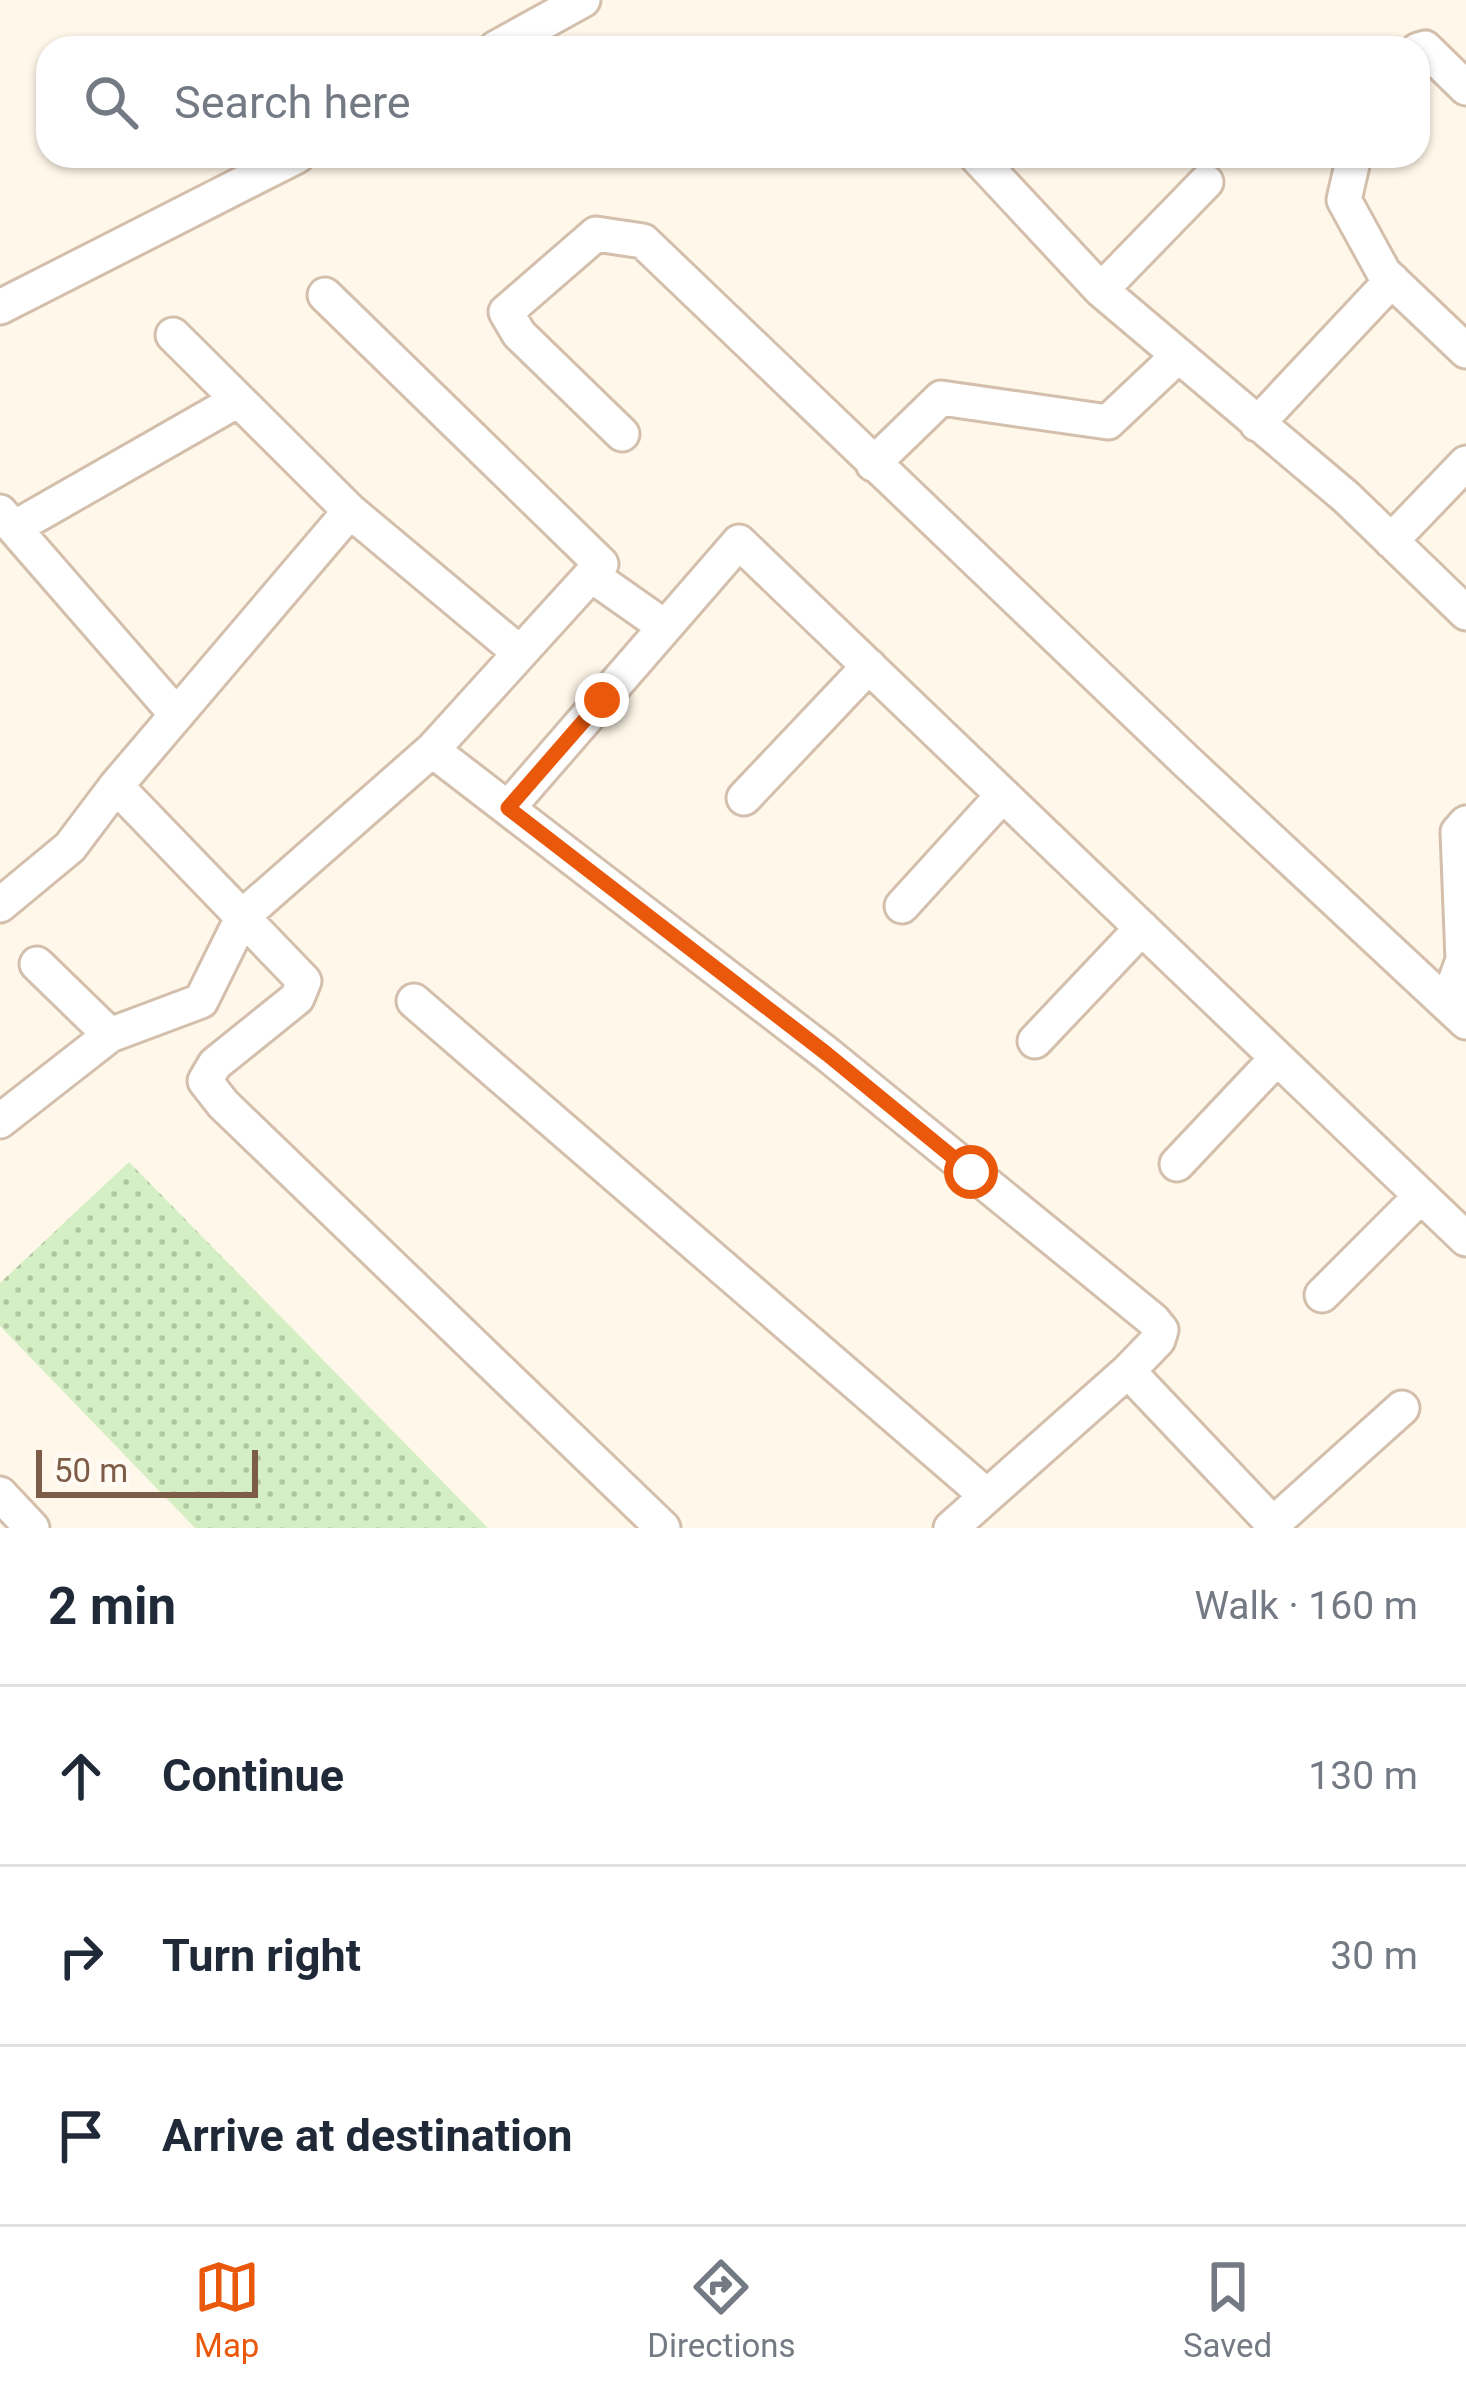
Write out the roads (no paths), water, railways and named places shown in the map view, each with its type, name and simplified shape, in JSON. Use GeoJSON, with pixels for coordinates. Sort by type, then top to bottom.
{"type":"FeatureCollection","features":[{"type":"Feature","properties":{"kind":"street"},"geometry":{"type":"LineString","coordinates":[[518,36],[584,0]]}},
{"type":"Feature","properties":{"kind":"street"},"geometry":{"type":"LineString","coordinates":[[1430,53],[1466,88]]}},
{"type":"Feature","properties":{"kind":"street"},"geometry":{"type":"LineString","coordinates":[[0,307],[273,168]]}},
{"type":"Feature","properties":{"kind":"street"},"geometry":{"type":"LineString","coordinates":[[987,168],[1101,290],[1346,497],[1466,613]]}},
{"type":"Feature","properties":{"kind":"street"},"geometry":{"type":"LineString","coordinates":[[1351,168],[1344,200],[1384,273],[1466,351]]}},
{"type":"Feature","properties":{"kind":"street"},"geometry":{"type":"LineString","coordinates":[[1101,290],[1206,182]]}},
{"type":"Feature","properties":{"kind":"street"},"geometry":{"type":"LineString","coordinates":[[622,434],[519,334],[506,313],[596,234],[643,241],[1186,761],[1457,1013]]}},
{"type":"Feature","properties":{"kind":"street"},"geometry":{"type":"LineString","coordinates":[[1257,424],[1392,280]]}},
{"type":"Feature","properties":{"kind":"street"},"geometry":{"type":"LineString","coordinates":[[0,1121],[110,1035],[201,1001],[244,916],[432,750],[601,564],[325,295]]}},
{"type":"Feature","properties":{"kind":"street"},"geometry":{"type":"LineString","coordinates":[[173,335],[350,511],[520,653]]}},
{"type":"Feature","properties":{"kind":"street"},"geometry":{"type":"LineString","coordinates":[[873,464],[941,398],[1108,422],[1178,356]]}},
{"type":"Feature","properties":{"kind":"street"},"geometry":{"type":"LineString","coordinates":[[176,714],[7,520],[238,400]]}},
{"type":"Feature","properties":{"kind":"street"},"geometry":{"type":"LineString","coordinates":[[1391,541],[1466,464]]}},
{"type":"Feature","properties":{"kind":"street"},"geometry":{"type":"LineString","coordinates":[[5,890],[70,847],[176,714],[350,511]]}},
{"type":"Feature","properties":{"kind":"street"},"geometry":{"type":"LineString","coordinates":[[508,808],[739,542],[1466,1239]]}},
{"type":"Feature","properties":{"kind":"street"},"geometry":{"type":"LineString","coordinates":[[591,575],[665,627]]}},
{"type":"Feature","properties":{"kind":"street"},"geometry":{"type":"LineString","coordinates":[[744,798],[869,666]]}},
{"type":"Feature","properties":{"kind":"street"},"geometry":{"type":"LineString","coordinates":[[432,750],[827,1054],[1161,1330],[1158,1340],[1128,1371],[951,1528]]}},
{"type":"Feature","properties":{"kind":"street"},"geometry":{"type":"LineString","coordinates":[[116,786],[304,981],[298,998],[214,1064],[205,1081],[223,1104],[663,1528]]}},
{"type":"Feature","properties":{"kind":"street"},"geometry":{"type":"LineString","coordinates":[[902,906],[1004,795]]}},
{"type":"Feature","properties":{"kind":"street"},"geometry":{"type":"LineString","coordinates":[[1457,1013],[1463,960],[1458,832],[1466,823]]}},
{"type":"Feature","properties":{"kind":"street"},"geometry":{"type":"LineString","coordinates":[[1035,1041],[1142,928]]}},
{"type":"Feature","properties":{"kind":"street"},"geometry":{"type":"LineString","coordinates":[[37,964],[110,1035]]}},
{"type":"Feature","properties":{"kind":"street"},"geometry":{"type":"LineString","coordinates":[[413,1001],[987,1496]]}},
{"type":"Feature","properties":{"kind":"street"},"geometry":{"type":"LineString","coordinates":[[1177,1164],[1277,1058]]}},
{"type":"Feature","properties":{"kind":"street"},"geometry":{"type":"LineString","coordinates":[[1322,1295],[1421,1196]]}},
{"type":"Feature","properties":{"kind":"street"},"geometry":{"type":"LineString","coordinates":[[1128,1371],[1275,1526],[1402,1408]]}},
{"type":"Feature","properties":{"kind":"street"},"geometry":{"type":"LineString","coordinates":[[0,1494],[32,1528]]}}]}
